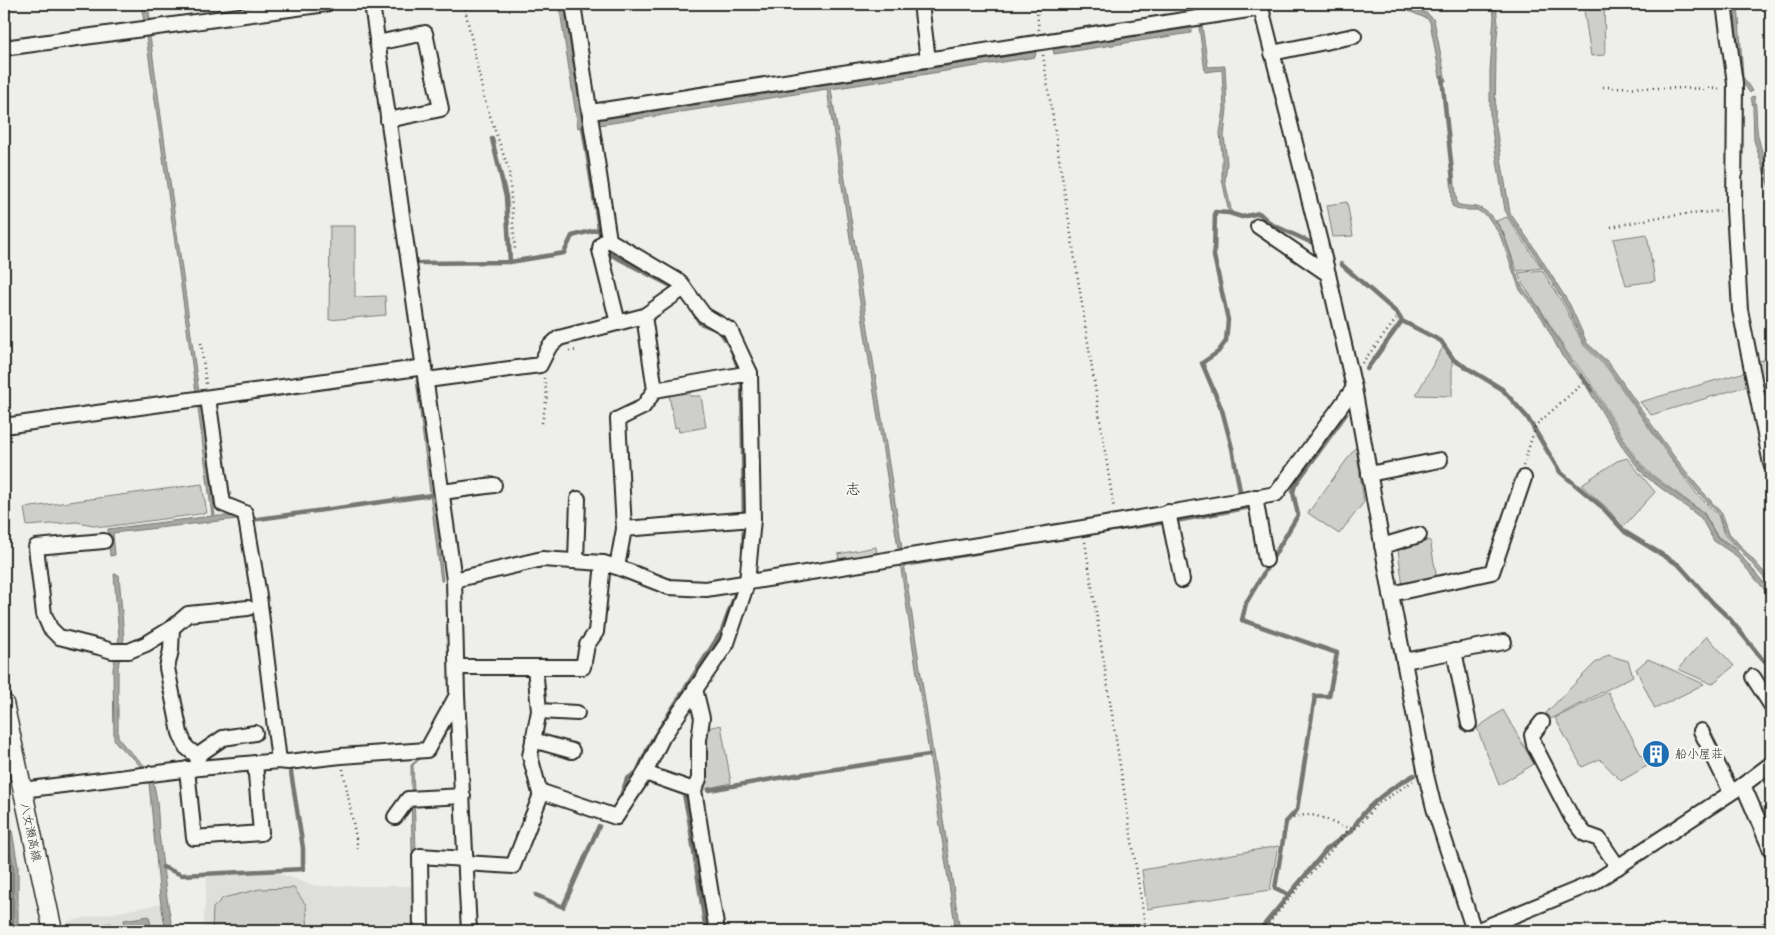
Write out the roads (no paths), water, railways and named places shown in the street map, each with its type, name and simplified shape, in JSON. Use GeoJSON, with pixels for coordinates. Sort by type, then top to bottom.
{"type":"FeatureCollection","features":[{"type":"Feature","properties":{"kind":"main road","name":"八女瀬高線"},"geometry":{"type":"LineString","coordinates":[[4,703],[53,931]]}},
{"type":"Feature","properties":{"kind":"street"},"geometry":{"type":"LineString","coordinates":[[4,48],[326,4]]}},
{"type":"Feature","properties":{"kind":"street"},"geometry":{"type":"LineString","coordinates":[[372,4],[454,580],[457,695],[470,931]]}},
{"type":"Feature","properties":{"kind":"street"},"geometry":{"type":"LineString","coordinates":[[573,4],[591,112],[609,240]]}},
{"type":"Feature","properties":{"kind":"street"},"geometry":{"type":"LineString","coordinates":[[921,4],[928,60]]}},
{"type":"Feature","properties":{"kind":"street"},"geometry":{"type":"LineString","coordinates":[[1724,4],[1735,86],[1734,209],[1740,310],[1771,464]]}},
{"type":"Feature","properties":{"kind":"street"},"geometry":{"type":"LineString","coordinates":[[591,112],[1260,6],[1328,274],[1352,382],[1426,775],[1434,808],[1476,931],[1593,883],[1737,789],[1771,764]]}},
{"type":"Feature","properties":{"kind":"street"},"geometry":{"type":"LineString","coordinates":[[377,43],[425,33],[441,109],[388,120]]}},
{"type":"Feature","properties":{"kind":"street"},"geometry":{"type":"LineString","coordinates":[[1272,54],[1354,36]]}},
{"type":"Feature","properties":{"kind":"street"},"geometry":{"type":"LineString","coordinates":[[1258,226],[1328,274]]}},
{"type":"Feature","properties":{"kind":"street"},"geometry":{"type":"LineString","coordinates":[[421,931],[420,856],[512,866],[542,792],[616,817],[644,773],[662,738],[727,643],[747,583],[754,519],[750,372],[730,330],[704,315],[680,282],[609,240],[604,241],[600,245],[600,250],[618,323]]}},
{"type":"Feature","properties":{"kind":"street"},"geometry":{"type":"LineString","coordinates":[[4,426],[208,398],[426,374],[540,364],[549,347],[559,338],[644,316],[684,288]]}},
{"type":"Feature","properties":{"kind":"street"},"geometry":{"type":"LineString","coordinates":[[644,316],[656,390]]}},
{"type":"Feature","properties":{"kind":"street"},"geometry":{"type":"LineString","coordinates":[[617,567],[624,529],[618,419],[643,407],[656,390],[750,372]]}},
{"type":"Feature","properties":{"kind":"street"},"geometry":{"type":"LineString","coordinates":[[454,580],[542,559],[603,563],[669,587],[706,589],[1083,528],[1276,494],[1352,382]]}},
{"type":"Feature","properties":{"kind":"street"},"geometry":{"type":"LineString","coordinates":[[208,398],[223,504],[246,513],[283,762]]}},
{"type":"Feature","properties":{"kind":"street"},"geometry":{"type":"LineString","coordinates":[[1369,474],[1440,460]]}},
{"type":"Feature","properties":{"kind":"street"},"geometry":{"type":"LineString","coordinates":[[1391,594],[1492,572],[1523,473]]}},
{"type":"Feature","properties":{"kind":"street"},"geometry":{"type":"LineString","coordinates":[[442,492],[494,485]]}},
{"type":"Feature","properties":{"kind":"street"},"geometry":{"type":"LineString","coordinates":[[1255,497],[1266,560]]}},
{"type":"Feature","properties":{"kind":"street"},"geometry":{"type":"LineString","coordinates":[[576,562],[578,499]]}},
{"type":"Feature","properties":{"kind":"street"},"geometry":{"type":"LineString","coordinates":[[1168,512],[1182,580]]}},
{"type":"Feature","properties":{"kind":"street"},"geometry":{"type":"LineString","coordinates":[[624,529],[754,519]]}},
{"type":"Feature","properties":{"kind":"street"},"geometry":{"type":"LineString","coordinates":[[1382,546],[1419,535]]}},
{"type":"Feature","properties":{"kind":"street"},"geometry":{"type":"LineString","coordinates":[[104,541],[36,547],[44,614],[50,628],[59,638],[112,651],[129,651],[146,644],[172,628],[188,614],[248,608]]}},
{"type":"Feature","properties":{"kind":"street"},"geometry":{"type":"LineString","coordinates":[[457,667],[583,667],[587,645],[596,632],[603,563]]}},
{"type":"Feature","properties":{"kind":"street"},"geometry":{"type":"LineString","coordinates":[[172,628],[171,650],[167,668],[180,732],[194,764],[194,838],[261,833],[255,763]]}},
{"type":"Feature","properties":{"kind":"street"},"geometry":{"type":"LineString","coordinates":[[1404,661],[1504,642]]}},
{"type":"Feature","properties":{"kind":"street"},"geometry":{"type":"LineString","coordinates":[[1454,651],[1469,724]]}},
{"type":"Feature","properties":{"kind":"street"},"geometry":{"type":"LineString","coordinates":[[535,667],[539,711],[530,756],[540,797]]}},
{"type":"Feature","properties":{"kind":"street"},"geometry":{"type":"LineString","coordinates":[[1753,678],[1771,705]]}},
{"type":"Feature","properties":{"kind":"street"},"geometry":{"type":"LineString","coordinates":[[695,690],[702,718],[699,740],[699,779],[694,790],[717,931]]}},
{"type":"Feature","properties":{"kind":"street"},"geometry":{"type":"LineString","coordinates":[[22,790],[194,764],[283,762],[427,750],[457,695]]}},
{"type":"Feature","properties":{"kind":"street"},"geometry":{"type":"LineString","coordinates":[[539,711],[577,713]]}},
{"type":"Feature","properties":{"kind":"street"},"geometry":{"type":"LineString","coordinates":[[1542,722],[1532,735],[1534,745],[1572,818],[1585,834],[1599,839],[1618,867]]}},
{"type":"Feature","properties":{"kind":"street"},"geometry":{"type":"LineString","coordinates":[[1700,731],[1737,789],[1771,850]]}},
{"type":"Feature","properties":{"kind":"street"},"geometry":{"type":"LineString","coordinates":[[194,764],[223,738],[255,733]]}},
{"type":"Feature","properties":{"kind":"street"},"geometry":{"type":"LineString","coordinates":[[533,740],[572,751]]}},
{"type":"Feature","properties":{"kind":"street"},"geometry":{"type":"LineString","coordinates":[[644,773],[694,790]]}},
{"type":"Feature","properties":{"kind":"street"},"geometry":{"type":"LineString","coordinates":[[395,817],[408,799],[463,796]]}},
{"type":"Feature","properties":{"kind":"street"},"geometry":{"type":"LineString","coordinates":[[1766,931],[1771,930]]}},
{"type":"Feature","properties":{"kind":"water"},"geometry":{"type":"Polygon","coordinates":[[[141,4],[148,4],[150,21],[144,22],[141,4]]]}},
{"type":"Feature","properties":{"kind":"water"},"geometry":{"type":"Polygon","coordinates":[[[559,4],[564,4],[582,122],[585,121],[586,126],[578,128],[559,4]]]}},
{"type":"Feature","properties":{"kind":"water"},"geometry":{"type":"Polygon","coordinates":[[[1401,4],[1408,4],[1428,14],[1434,20],[1446,81],[1441,82],[1430,22],[1428,19],[1406,10],[1401,4]]]}},
{"type":"Feature","properties":{"kind":"water"},"geometry":{"type":"Polygon","coordinates":[[[1492,4],[1496,4],[1498,24],[1495,121],[1510,213],[1570,305],[1587,343],[1609,363],[1673,455],[1723,515],[1729,533],[1771,580],[1771,586],[1724,531],[1719,514],[1677,466],[1608,367],[1585,345],[1567,307],[1505,210],[1490,118],[1490,71],[1494,16],[1492,4]]]}},
{"type":"Feature","properties":{"kind":"water"},"geometry":{"type":"Polygon","coordinates":[[[1734,4],[1738,4],[1743,77],[1752,91],[1750,93],[1741,80],[1734,4]]]}},
{"type":"Feature","properties":{"kind":"water"},"geometry":{"type":"Polygon","coordinates":[[[1202,26],[1208,67],[1225,66],[1227,109],[1224,136],[1227,163],[1225,181],[1232,214],[1229,213],[1222,179],[1220,133],[1224,109],[1222,70],[1205,72],[1199,27],[1202,26]]]}},
{"type":"Feature","properties":{"kind":"water"},"geometry":{"type":"Polygon","coordinates":[[[1191,28],[1191,33],[1054,54],[1053,49],[1191,28]]]}},
{"type":"Feature","properties":{"kind":"water"},"geometry":{"type":"Polygon","coordinates":[[[146,36],[150,36],[199,393],[196,393],[146,36]]]}},
{"type":"Feature","properties":{"kind":"water"},"geometry":{"type":"Polygon","coordinates":[[[1036,53],[1035,57],[831,89],[902,548],[898,548],[827,89],[599,125],[598,120],[1036,53]]]}},
{"type":"Feature","properties":{"kind":"water"},"geometry":{"type":"Polygon","coordinates":[[[1754,96],[1758,135],[1768,173],[1771,194],[1754,140],[1751,97],[1754,96]]]}},
{"type":"Feature","properties":{"kind":"water"},"geometry":{"type":"Polygon","coordinates":[[[1451,176],[1454,176],[1457,204],[1482,209],[1497,223],[1506,240],[1521,285],[1586,379],[1583,381],[1562,356],[1542,318],[1520,290],[1500,235],[1488,217],[1477,210],[1461,210],[1452,206],[1451,176]]]}},
{"type":"Feature","properties":{"kind":"water"},"geometry":{"type":"Polygon","coordinates":[[[418,379],[434,495],[443,581],[441,581],[416,380],[418,379]]]}},
{"type":"Feature","properties":{"kind":"water"},"geometry":{"type":"Polygon","coordinates":[[[1590,384],[1630,452],[1646,472],[1704,514],[1717,537],[1737,551],[1769,589],[1771,609],[1764,589],[1735,555],[1714,541],[1701,518],[1645,476],[1625,451],[1587,387],[1590,384]]]}},
{"type":"Feature","properties":{"kind":"water"},"geometry":{"type":"Polygon","coordinates":[[[202,407],[215,516],[238,516],[237,519],[113,533],[115,555],[110,556],[108,529],[212,516],[198,408],[202,407]]]}},
{"type":"Feature","properties":{"kind":"water"},"geometry":{"type":"Polygon","coordinates":[[[904,563],[960,931],[956,931],[901,569],[901,564],[904,563]]]}},
{"type":"Feature","properties":{"kind":"water"},"geometry":{"type":"Polygon","coordinates":[[[114,574],[119,575],[124,638],[118,667],[118,736],[125,747],[148,770],[155,790],[168,907],[173,931],[166,931],[160,898],[149,783],[139,764],[120,748],[114,739],[113,669],[119,637],[114,574]]]}},
{"type":"Feature","properties":{"kind":"water"},"geometry":{"type":"Polygon","coordinates":[[[423,754],[425,755],[413,765],[416,852],[412,852],[411,765],[423,754]]]}},
{"type":"Feature","properties":{"kind":"water"},"geometry":{"type":"Polygon","coordinates":[[[4,798],[10,819],[18,866],[18,931],[4,931],[4,798]]]}},
{"type":"Feature","properties":{"kind":"water"},"geometry":{"type":"Polygon","coordinates":[[[149,916],[152,931],[126,931],[124,920],[149,916]]]}},
{"type":"Feature","properties":{"kind":"water"},"geometry":{"type":"Polygon","coordinates":[[[111,923],[113,931],[97,931],[96,926],[111,923]]]}},
{"type":"Feature","properties":{"kind":"waterway"},"geometry":{"type":"LineString","coordinates":[[1200,10],[1244,4]]}},
{"type":"Feature","properties":{"kind":"waterway"},"geometry":{"type":"LineString","coordinates":[[1442,77],[1453,181]]}},
{"type":"Feature","properties":{"kind":"waterway"},"geometry":{"type":"LineString","coordinates":[[583,127],[601,241]]}},
{"type":"Feature","properties":{"kind":"waterway"},"geometry":{"type":"LineString","coordinates":[[492,139],[506,197],[510,262]]}},
{"type":"Feature","properties":{"kind":"waterway"},"geometry":{"type":"LineString","coordinates":[[1240,491],[1232,448],[1222,410],[1202,363],[1218,352],[1226,341],[1228,320],[1214,256],[1215,212],[1229,213],[1242,217],[1259,213],[1271,224],[1310,242]]}},
{"type":"Feature","properties":{"kind":"waterway"},"geometry":{"type":"LineString","coordinates":[[420,263],[510,262],[564,253],[572,236],[599,229]]}},
{"type":"Feature","properties":{"kind":"waterway"},"geometry":{"type":"LineString","coordinates":[[606,250],[608,253],[676,290]]}},
{"type":"Feature","properties":{"kind":"waterway"},"geometry":{"type":"LineString","coordinates":[[1341,264],[1397,313],[1402,321],[1441,341],[1454,360],[1502,389],[1527,417],[1560,472],[1602,507],[1625,532],[1679,565],[1729,618],[1763,660],[1771,664]]}},
{"type":"Feature","properties":{"kind":"waterway"},"geometry":{"type":"LineString","coordinates":[[691,308],[700,323],[720,331],[731,348],[742,378],[743,559]]}},
{"type":"Feature","properties":{"kind":"waterway"},"geometry":{"type":"LineString","coordinates":[[1367,369],[1402,321]]}},
{"type":"Feature","properties":{"kind":"waterway"},"geometry":{"type":"LineString","coordinates":[[1581,376],[1592,390]]}},
{"type":"Feature","properties":{"kind":"waterway"},"geometry":{"type":"LineString","coordinates":[[1288,896],[1286,893],[1275,888],[1286,822],[1297,810],[1315,696],[1329,696],[1337,653],[1242,620],[1246,603],[1298,515],[1293,492],[1295,485],[1346,414]]}},
{"type":"Feature","properties":{"kind":"waterway"},"geometry":{"type":"LineString","coordinates":[[251,520],[432,495]]}},
{"type":"Feature","properties":{"kind":"waterway"},"geometry":{"type":"LineString","coordinates":[[1091,533],[1181,520],[1250,507]]}},
{"type":"Feature","properties":{"kind":"waterway"},"geometry":{"type":"LineString","coordinates":[[904,565],[1063,538]]}},
{"type":"Feature","properties":{"kind":"waterway"},"geometry":{"type":"LineString","coordinates":[[618,804],[627,779],[637,772],[651,742],[722,631],[738,586]]}},
{"type":"Feature","properties":{"kind":"waterway"},"geometry":{"type":"LineString","coordinates":[[709,790],[929,755]]}},
{"type":"Feature","properties":{"kind":"waterway"},"geometry":{"type":"LineString","coordinates":[[163,867],[182,875],[303,869],[303,848],[290,766]]}},
{"type":"Feature","properties":{"kind":"waterway"},"geometry":{"type":"LineString","coordinates":[[1259,931],[1327,849],[1351,832],[1363,814],[1378,799],[1414,775]]}},
{"type":"Feature","properties":{"kind":"waterway"},"geometry":{"type":"LineString","coordinates":[[663,786],[684,794],[706,931]]}},
{"type":"Feature","properties":{"kind":"waterway"},"geometry":{"type":"LineString","coordinates":[[536,895],[563,907],[599,826]]}},
{"type":"Feature","properties":{"kind":"place","name":"船小屋荘"},"geometry":{"type":"Point","coordinates":[1656,754]}},
{"type":"Feature","properties":{"kind":"district","name":"志"},"geometry":{"type":"Point","coordinates":[853,489]}}]}
